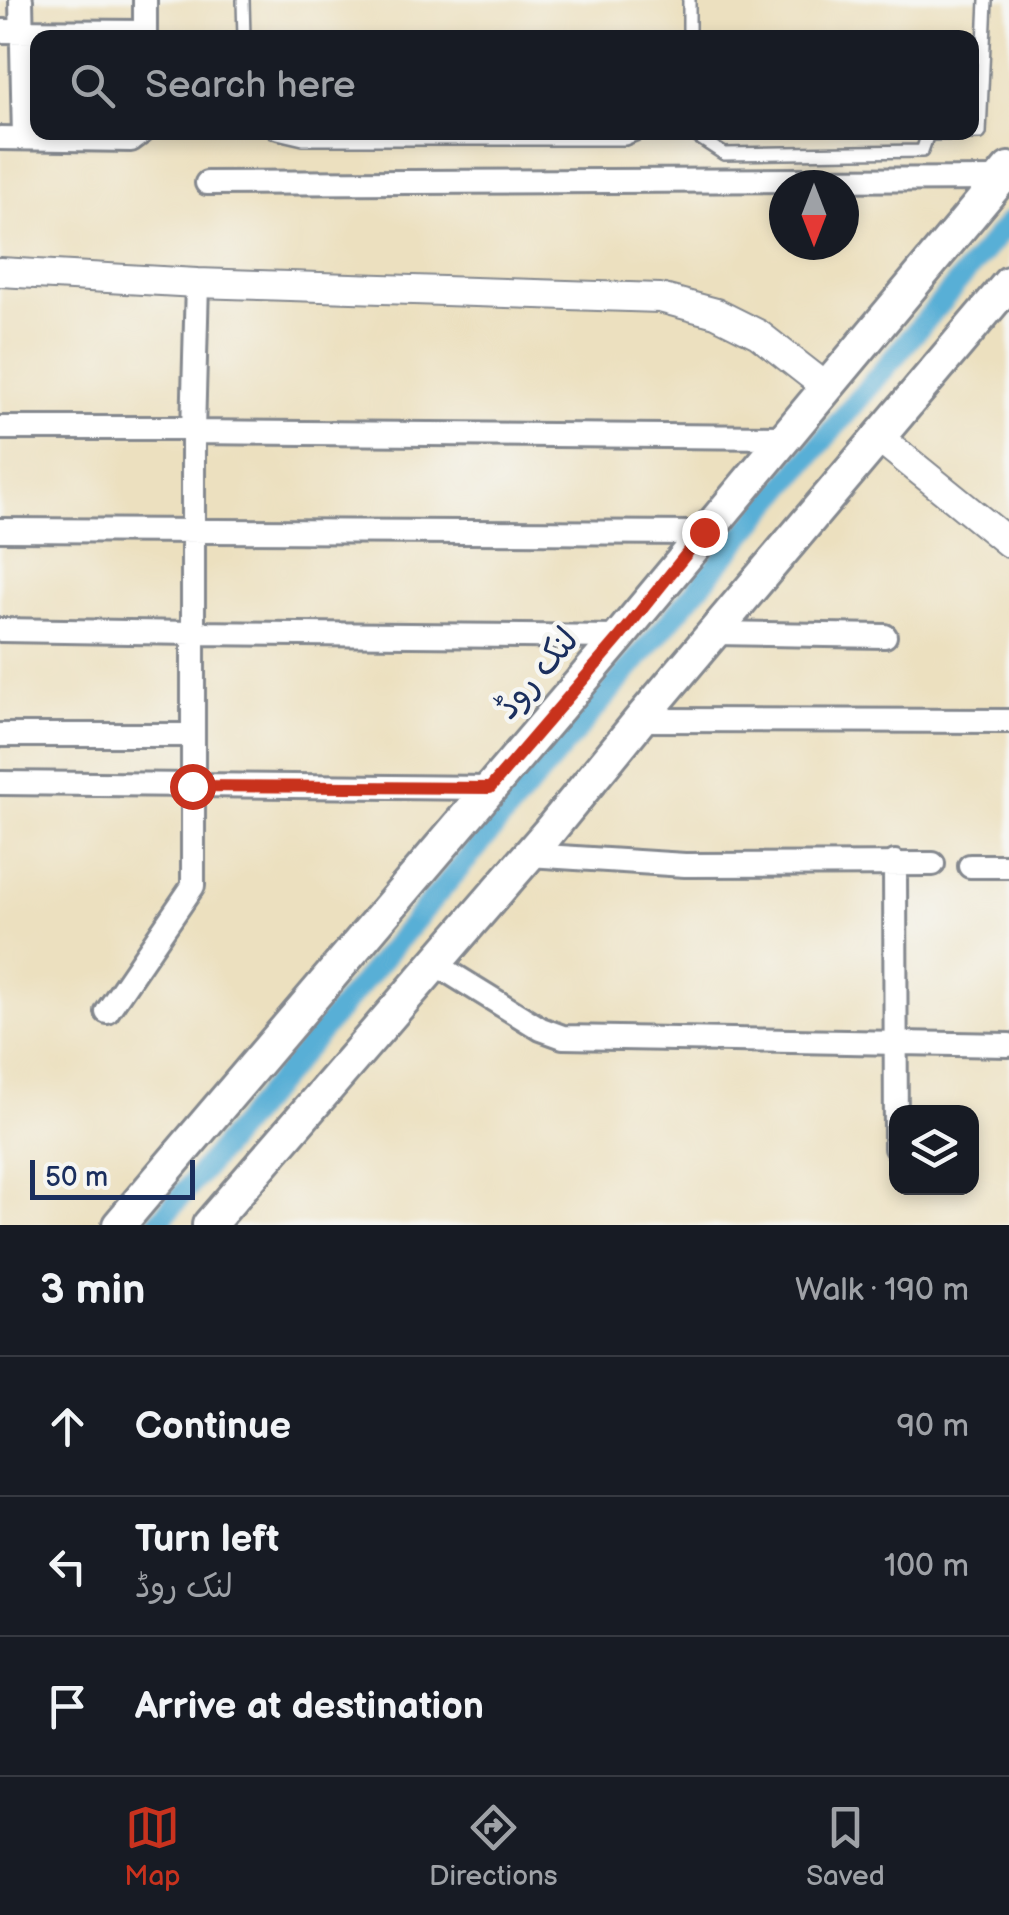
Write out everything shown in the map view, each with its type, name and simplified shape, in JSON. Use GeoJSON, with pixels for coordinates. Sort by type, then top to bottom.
{"type":"FeatureCollection","features":[{"type":"Feature","properties":{"kind":"main road","name":"لنک روڈ"},"geometry":{"type":"LineString","coordinates":[[118,1225],[619,638],[1005,174]]}},
{"type":"Feature","properties":{"kind":"main road"},"geometry":{"type":"LineString","coordinates":[[209,1225],[529,855],[1009,283]]}},
{"type":"Feature","properties":{"kind":"street"},"geometry":{"type":"LineString","coordinates":[[12,138],[11,31],[21,0]]}},
{"type":"Feature","properties":{"kind":"street"},"geometry":{"type":"LineString","coordinates":[[145,0],[145,30]]}},
{"type":"Feature","properties":{"kind":"street"},"geometry":{"type":"LineString","coordinates":[[208,183],[1005,174]]}},
{"type":"Feature","properties":{"kind":"street"},"geometry":{"type":"LineString","coordinates":[[0,272],[197,283],[660,298],[716,313],[758,334],[826,387]]}},
{"type":"Feature","properties":{"kind":"street"},"geometry":{"type":"LineString","coordinates":[[107,1012],[193,886],[193,430],[197,283]]}},
{"type":"Feature","properties":{"kind":"street"},"geometry":{"type":"LineString","coordinates":[[0,428],[784,437]]}},
{"type":"Feature","properties":{"kind":"street"},"geometry":{"type":"LineString","coordinates":[[877,436],[1009,543]]}},
{"type":"Feature","properties":{"kind":"street"},"geometry":{"type":"LineString","coordinates":[[0,530],[704,532]]}},
{"type":"Feature","properties":{"kind":"street"},"geometry":{"type":"LineString","coordinates":[[0,630],[619,638]]}},
{"type":"Feature","properties":{"kind":"street"},"geometry":{"type":"LineString","coordinates":[[715,633],[885,636]]}},
{"type":"Feature","properties":{"kind":"street"},"geometry":{"type":"LineString","coordinates":[[640,720],[1009,720]]}},
{"type":"Feature","properties":{"kind":"street"},"geometry":{"type":"LineString","coordinates":[[0,734],[192,735]]}},
{"type":"Feature","properties":{"kind":"street"},"geometry":{"type":"LineString","coordinates":[[0,783],[490,788]]}},
{"type":"Feature","properties":{"kind":"street"},"geometry":{"type":"LineString","coordinates":[[529,855],[685,865],[933,864]]}},
{"type":"Feature","properties":{"kind":"street"},"geometry":{"type":"LineString","coordinates":[[895,862],[895,1105]]}},
{"type":"Feature","properties":{"kind":"street"},"geometry":{"type":"LineString","coordinates":[[970,866],[1009,866]]}},
{"type":"Feature","properties":{"kind":"street"},"geometry":{"type":"LineString","coordinates":[[434,964],[541,1029],[562,1036],[1009,1044]]}},
{"type":"Feature","properties":{"kind":"lane"},"geometry":{"type":"LineString","coordinates":[[243,0],[244,30]]}},
{"type":"Feature","properties":{"kind":"lane"},"geometry":{"type":"LineString","coordinates":[[689,0],[689,30]]}},
{"type":"Feature","properties":{"kind":"lane"},"geometry":{"type":"LineString","coordinates":[[979,133],[986,0]]}},
{"type":"Feature","properties":{"kind":"lane"},"geometry":{"type":"LineString","coordinates":[[702,140],[724,154],[922,151],[926,140]]}},
{"type":"Feature","properties":{"kind":"waterway"},"geometry":{"type":"LineString","coordinates":[[156,1225],[1009,222]]}},
{"type":"Feature","properties":{"kind":"route"},"geometry":{"type":"LineString","coordinates":[[192,786],[490,788],[704,532]]}}]}
